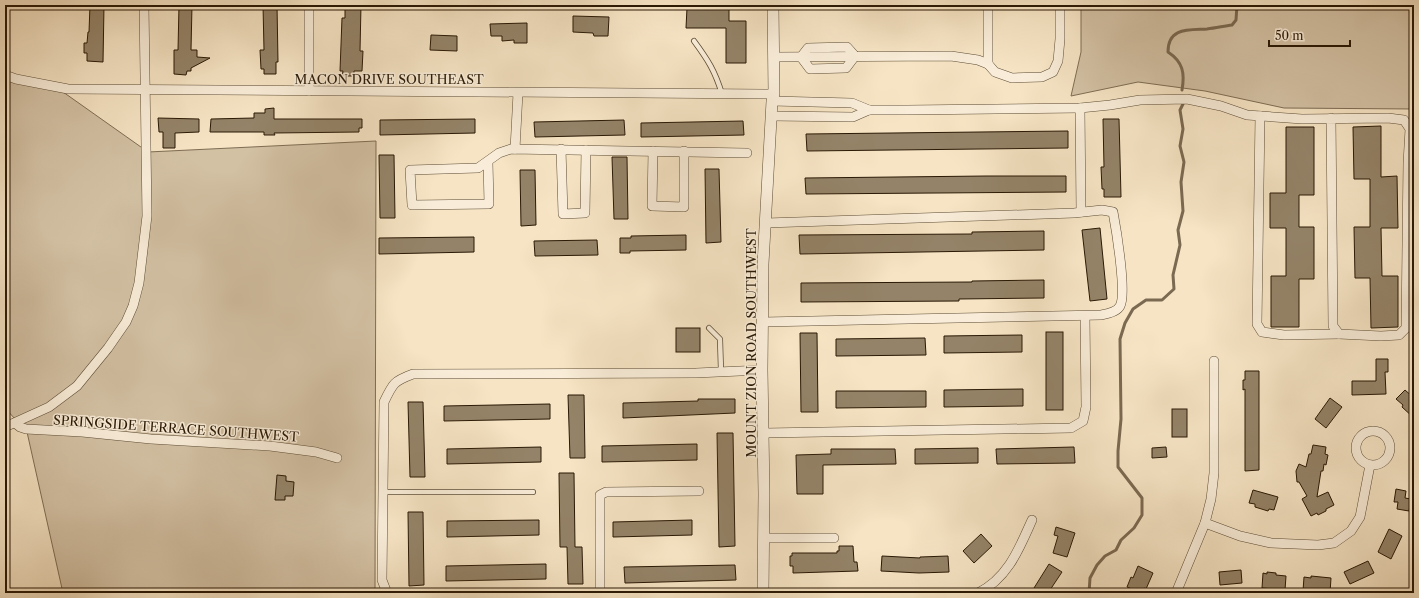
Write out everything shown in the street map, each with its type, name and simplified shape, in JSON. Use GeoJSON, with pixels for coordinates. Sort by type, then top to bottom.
{"type":"FeatureCollection","features":[{"type":"Feature","properties":{"kind":"street"},"geometry":{"type":"LineString","coordinates":[[5,427],[49,407],[77,386],[108,348],[126,322],[133,306],[139,283],[147,216],[144,90],[144,5]]}},
{"type":"Feature","properties":{"kind":"street"},"geometry":{"type":"LineString","coordinates":[[309,5],[309,91]]}},
{"type":"Feature","properties":{"kind":"street","name":"MOUNT ZION ROAD SOUTHWEST"},"geometry":{"type":"LineString","coordinates":[[763,593],[763,264],[773,98],[773,5]]}},
{"type":"Feature","properties":{"kind":"street"},"geometry":{"type":"LineString","coordinates":[[988,5],[988,64]]}},
{"type":"Feature","properties":{"kind":"street"},"geometry":{"type":"LineString","coordinates":[[854,56],[951,56],[978,60],[988,64],[995,72],[1012,78],[1042,77],[1053,72],[1058,61],[1060,39],[1060,5]]}},
{"type":"Feature","properties":{"kind":"street"},"geometry":{"type":"LineString","coordinates":[[801,57],[808,48],[830,52],[847,47],[854,56]]}},
{"type":"Feature","properties":{"kind":"street"},"geometry":{"type":"LineString","coordinates":[[830,52],[830,69]]}},
{"type":"Feature","properties":{"kind":"street"},"geometry":{"type":"LineString","coordinates":[[801,57],[810,69],[830,69],[846,68],[854,56]]}},
{"type":"Feature","properties":{"kind":"street"},"geometry":{"type":"LineString","coordinates":[[774,57],[801,57]]}},
{"type":"Feature","properties":{"kind":"street","name":"MACON DRIVE SOUTHEAST"},"geometry":{"type":"LineString","coordinates":[[5,75],[16,80],[68,89],[722,94],[852,103],[869,110]]}},
{"type":"Feature","properties":{"kind":"street"},"geometry":{"type":"LineString","coordinates":[[515,149],[518,93]]}},
{"type":"Feature","properties":{"kind":"street"},"geometry":{"type":"LineString","coordinates":[[772,116],[854,117],[869,110],[1080,108],[1140,100],[1187,99],[1221,106],[1247,115],[1302,119],[1388,118],[1404,120],[1410,129],[1408,163],[1406,328],[1399,334],[1381,336],[1339,334],[1284,335],[1262,332],[1258,324],[1260,116]]}},
{"type":"Feature","properties":{"kind":"street"},"geometry":{"type":"LineString","coordinates":[[1080,108],[1082,212]]}},
{"type":"Feature","properties":{"kind":"street"},"geometry":{"type":"LineString","coordinates":[[1331,118],[1333,326],[1339,334]]}},
{"type":"Feature","properties":{"kind":"street"},"geometry":{"type":"LineString","coordinates":[[488,162],[488,204],[412,205],[410,170],[478,168],[511,148],[747,153]]}},
{"type":"Feature","properties":{"kind":"street"},"geometry":{"type":"LineString","coordinates":[[561,149],[563,214],[585,213],[586,150]]}},
{"type":"Feature","properties":{"kind":"street"},"geometry":{"type":"LineString","coordinates":[[653,151],[652,206],[684,208],[684,152]]}},
{"type":"Feature","properties":{"kind":"street"},"geometry":{"type":"LineString","coordinates":[[763,322],[1101,315],[1114,312],[1120,306],[1122,296],[1118,236],[1113,212],[1102,210],[1082,212],[766,223]]}},
{"type":"Feature","properties":{"kind":"street"},"geometry":{"type":"LineString","coordinates":[[764,433],[1071,428],[1083,421],[1086,407],[1084,316]]}},
{"type":"Feature","properties":{"kind":"street"},"geometry":{"type":"LineString","coordinates":[[1176,593],[1205,523],[1211,499],[1214,473],[1214,361]]}},
{"type":"Feature","properties":{"kind":"street"},"geometry":{"type":"LineString","coordinates":[[387,593],[382,580],[384,402],[390,389],[398,380],[413,374],[688,373],[762,370]]}},
{"type":"Feature","properties":{"kind":"street","name":"SPRINGSIDE TERRACE SOUTHWEST"},"geometry":{"type":"LineString","coordinates":[[15,423],[20,428],[26,429],[82,432],[151,439],[270,446],[316,452],[337,458]]}},
{"type":"Feature","properties":{"kind":"street"},"geometry":{"type":"LineString","coordinates":[[1205,523],[1240,536],[1271,543],[1318,545],[1334,542],[1351,532],[1360,517],[1370,465]]}},
{"type":"Feature","properties":{"kind":"street"},"geometry":{"type":"LineString","coordinates":[[600,593],[600,495],[606,492],[699,492]]}},
{"type":"Feature","properties":{"kind":"street"},"geometry":{"type":"LineString","coordinates":[[978,593],[988,588],[1005,572],[1017,555],[1032,520]]}},
{"type":"Feature","properties":{"kind":"street"},"geometry":{"type":"LineString","coordinates":[[764,538],[834,538]]}},
{"type":"Feature","properties":{"kind":"lane"},"geometry":{"type":"LineString","coordinates":[[694,41],[709,62],[722,94]]}},
{"type":"Feature","properties":{"kind":"lane"},"geometry":{"type":"LineString","coordinates":[[709,328],[720,339],[721,371]]}},
{"type":"Feature","properties":{"kind":"lane"},"geometry":{"type":"LineString","coordinates":[[383,492],[533,492]]}},
{"type":"Feature","properties":{"kind":"shaded area"},"geometry":{"type":"Polygon","coordinates":[[[1081,5],[1414,5],[1414,109],[1284,108],[1205,91],[1138,82],[1071,96],[1081,52],[1081,5]]]}},
{"type":"Feature","properties":{"kind":"shaded area"},"geometry":{"type":"Polygon","coordinates":[[[5,74],[56,87],[148,152],[376,141],[375,593],[63,593],[27,432],[5,408],[5,74]]]}},
{"type":"Feature","properties":{"kind":"building"},"geometry":{"type":"Polygon","coordinates":[[[90,5],[104,5],[103,62],[87,61],[87,53],[84,53],[84,43],[87,43],[89,32],[90,5]]]}},
{"type":"Feature","properties":{"kind":"building"},"geometry":{"type":"Polygon","coordinates":[[[179,5],[192,5],[191,50],[197,50],[197,57],[210,58],[191,68],[191,71],[187,71],[186,75],[174,74],[174,50],[178,50],[179,5]]]}},
{"type":"Feature","properties":{"kind":"building"},"geometry":{"type":"Polygon","coordinates":[[[263,5],[277,5],[278,62],[276,62],[276,74],[264,74],[264,69],[261,69],[260,50],[264,50],[263,5]]]}},
{"type":"Feature","properties":{"kind":"building"},"geometry":{"type":"Polygon","coordinates":[[[345,5],[361,5],[360,51],[363,51],[362,71],[354,71],[354,76],[342,76],[343,71],[340,71],[342,18],[345,18],[345,5]]]}},
{"type":"Feature","properties":{"kind":"building"},"geometry":{"type":"Polygon","coordinates":[[[687,8],[729,8],[729,21],[746,21],[746,63],[726,63],[726,28],[686,28],[687,8]]]}},
{"type":"Feature","properties":{"kind":"building"},"geometry":{"type":"Polygon","coordinates":[[[573,16],[609,17],[608,36],[594,36],[593,33],[573,32],[573,16]]]}},
{"type":"Feature","properties":{"kind":"building"},"geometry":{"type":"Polygon","coordinates":[[[527,23],[527,43],[514,43],[514,40],[502,41],[502,36],[491,36],[490,24],[527,23]]]}},
{"type":"Feature","properties":{"kind":"building"},"geometry":{"type":"Polygon","coordinates":[[[431,35],[457,36],[457,51],[430,50],[431,35]]]}},
{"type":"Feature","properties":{"kind":"building"},"geometry":{"type":"Polygon","coordinates":[[[274,108],[274,119],[362,119],[362,128],[359,128],[359,132],[274,133],[275,135],[264,135],[264,132],[210,132],[211,119],[254,118],[254,113],[265,113],[265,109],[274,108]]]}},
{"type":"Feature","properties":{"kind":"building"},"geometry":{"type":"Polygon","coordinates":[[[158,118],[199,119],[199,132],[175,133],[175,148],[163,148],[163,132],[159,132],[158,118]]]}},
{"type":"Feature","properties":{"kind":"building"},"geometry":{"type":"Polygon","coordinates":[[[475,119],[475,133],[380,135],[380,120],[475,119]]]}},
{"type":"Feature","properties":{"kind":"building"},"geometry":{"type":"Polygon","coordinates":[[[1103,119],[1119,119],[1121,197],[1104,197],[1104,189],[1102,189],[1101,167],[1104,167],[1103,119]]]}},
{"type":"Feature","properties":{"kind":"building"},"geometry":{"type":"Polygon","coordinates":[[[624,120],[625,135],[535,137],[534,122],[624,120]]]}},
{"type":"Feature","properties":{"kind":"building"},"geometry":{"type":"Polygon","coordinates":[[[743,121],[744,135],[641,137],[641,123],[743,121]]]}},
{"type":"Feature","properties":{"kind":"building"},"geometry":{"type":"Polygon","coordinates":[[[1381,126],[1381,177],[1397,176],[1398,228],[1381,228],[1382,276],[1398,276],[1398,327],[1371,328],[1370,278],[1355,278],[1354,227],[1370,227],[1370,179],[1354,179],[1353,127],[1381,126]]]}},
{"type":"Feature","properties":{"kind":"building"},"geometry":{"type":"Polygon","coordinates":[[[1286,127],[1314,127],[1314,195],[1299,195],[1299,227],[1314,227],[1314,279],[1299,279],[1299,327],[1271,327],[1271,276],[1286,276],[1286,228],[1270,228],[1270,193],[1286,193],[1286,127]]]}},
{"type":"Feature","properties":{"kind":"building"},"geometry":{"type":"Polygon","coordinates":[[[1068,131],[1068,148],[807,151],[806,134],[1068,131]]]}},
{"type":"Feature","properties":{"kind":"building"},"geometry":{"type":"Polygon","coordinates":[[[379,155],[394,155],[395,218],[380,218],[379,155]]]}},
{"type":"Feature","properties":{"kind":"building"},"geometry":{"type":"Polygon","coordinates":[[[612,157],[627,157],[628,219],[614,219],[612,157]]]}},
{"type":"Feature","properties":{"kind":"building"},"geometry":{"type":"Polygon","coordinates":[[[705,169],[719,169],[721,242],[706,243],[705,169]]]}},
{"type":"Feature","properties":{"kind":"building"},"geometry":{"type":"Polygon","coordinates":[[[520,170],[535,170],[536,225],[521,226],[520,170]]]}},
{"type":"Feature","properties":{"kind":"building"},"geometry":{"type":"Polygon","coordinates":[[[1066,176],[1066,192],[806,194],[805,178],[1066,176]]]}},
{"type":"Feature","properties":{"kind":"building"},"geometry":{"type":"Polygon","coordinates":[[[1100,228],[1107,299],[1090,301],[1082,230],[1100,228]]]}},
{"type":"Feature","properties":{"kind":"building"},"geometry":{"type":"Polygon","coordinates":[[[1044,231],[1044,250],[800,254],[799,235],[972,234],[972,232],[1044,231]]]}},
{"type":"Feature","properties":{"kind":"building"},"geometry":{"type":"Polygon","coordinates":[[[686,235],[686,250],[630,251],[630,253],[620,253],[620,238],[631,238],[631,236],[686,235]]]}},
{"type":"Feature","properties":{"kind":"building"},"geometry":{"type":"Polygon","coordinates":[[[474,237],[474,252],[379,254],[379,238],[474,237]]]}},
{"type":"Feature","properties":{"kind":"building"},"geometry":{"type":"Polygon","coordinates":[[[597,240],[598,255],[535,256],[534,241],[597,240]]]}},
{"type":"Feature","properties":{"kind":"building"},"geometry":{"type":"Polygon","coordinates":[[[1044,280],[1044,298],[959,299],[959,301],[801,302],[801,283],[1044,280]]]}},
{"type":"Feature","properties":{"kind":"building"},"geometry":{"type":"Polygon","coordinates":[[[676,328],[700,328],[700,352],[676,352],[676,328]]]}},
{"type":"Feature","properties":{"kind":"building"},"geometry":{"type":"Polygon","coordinates":[[[1046,332],[1063,332],[1063,410],[1046,410],[1046,332]]]}},
{"type":"Feature","properties":{"kind":"building"},"geometry":{"type":"Polygon","coordinates":[[[800,333],[817,333],[818,412],[801,412],[800,333]]]}},
{"type":"Feature","properties":{"kind":"building"},"geometry":{"type":"Polygon","coordinates":[[[1022,335],[1022,352],[944,353],[944,336],[1022,335]]]}},
{"type":"Feature","properties":{"kind":"building"},"geometry":{"type":"Polygon","coordinates":[[[925,338],[926,355],[836,356],[836,339],[925,338]]]}},
{"type":"Feature","properties":{"kind":"building"},"geometry":{"type":"Polygon","coordinates":[[[1376,359],[1388,359],[1388,372],[1385,372],[1386,394],[1352,395],[1352,381],[1376,381],[1376,359]]]}},
{"type":"Feature","properties":{"kind":"building"},"geometry":{"type":"Polygon","coordinates":[[[1245,371],[1259,371],[1259,470],[1245,471],[1245,389],[1243,390],[1243,380],[1245,380],[1245,371]]]}},
{"type":"Feature","properties":{"kind":"building"},"geometry":{"type":"Polygon","coordinates":[[[1023,389],[1023,406],[944,407],[944,390],[1023,389]]]}},
{"type":"Feature","properties":{"kind":"building"},"geometry":{"type":"Polygon","coordinates":[[[1405,390],[1414,398],[1414,418],[1396,399],[1405,390]]]}},
{"type":"Feature","properties":{"kind":"building"},"geometry":{"type":"Polygon","coordinates":[[[836,391],[926,391],[926,407],[836,408],[836,391]]]}},
{"type":"Feature","properties":{"kind":"building"},"geometry":{"type":"Polygon","coordinates":[[[568,395],[584,395],[585,458],[570,458],[568,395]]]}},
{"type":"Feature","properties":{"kind":"building"},"geometry":{"type":"Polygon","coordinates":[[[1330,398],[1342,407],[1326,428],[1315,419],[1330,398]]]}},
{"type":"Feature","properties":{"kind":"building"},"geometry":{"type":"Polygon","coordinates":[[[698,399],[735,399],[735,413],[623,418],[623,403],[698,401],[698,399]]]}},
{"type":"Feature","properties":{"kind":"building"},"geometry":{"type":"Polygon","coordinates":[[[408,402],[423,402],[425,477],[410,477],[408,402]]]}},
{"type":"Feature","properties":{"kind":"building"},"geometry":{"type":"Polygon","coordinates":[[[550,404],[550,419],[444,421],[444,406],[550,404]]]}},
{"type":"Feature","properties":{"kind":"building"},"geometry":{"type":"Polygon","coordinates":[[[1172,409],[1187,409],[1187,437],[1172,437],[1172,409]]]}},
{"type":"Feature","properties":{"kind":"building"},"geometry":{"type":"Polygon","coordinates":[[[717,433],[733,433],[735,546],[719,547],[717,433]]]}},
{"type":"Feature","properties":{"kind":"building"},"geometry":{"type":"Polygon","coordinates":[[[697,444],[697,460],[602,462],[602,446],[697,444]]]}},
{"type":"Feature","properties":{"kind":"building"},"geometry":{"type":"Polygon","coordinates":[[[1313,445],[1326,447],[1325,454],[1328,455],[1326,465],[1324,464],[1323,471],[1321,471],[1317,497],[1328,492],[1334,505],[1318,515],[1317,513],[1311,516],[1302,499],[1307,496],[1299,482],[1297,482],[1296,471],[1299,464],[1306,467],[1313,445]]]}},
{"type":"Feature","properties":{"kind":"building"},"geometry":{"type":"Polygon","coordinates":[[[541,447],[541,462],[447,464],[447,449],[541,447]]]}},
{"type":"Feature","properties":{"kind":"building"},"geometry":{"type":"Polygon","coordinates":[[[1074,447],[1075,463],[997,464],[996,449],[1074,447]]]}},
{"type":"Feature","properties":{"kind":"building"},"geometry":{"type":"Polygon","coordinates":[[[1166,447],[1167,457],[1152,458],[1152,448],[1166,447]]]}},
{"type":"Feature","properties":{"kind":"building"},"geometry":{"type":"Polygon","coordinates":[[[978,448],[978,463],[915,464],[915,449],[978,448]]]}},
{"type":"Feature","properties":{"kind":"building"},"geometry":{"type":"Polygon","coordinates":[[[831,449],[895,449],[896,464],[823,465],[823,494],[797,494],[796,455],[831,454],[831,449]]]}},
{"type":"Feature","properties":{"kind":"building"},"geometry":{"type":"Polygon","coordinates":[[[559,473],[574,473],[575,547],[582,547],[583,584],[568,584],[567,547],[560,547],[559,473]]]}},
{"type":"Feature","properties":{"kind":"building"},"geometry":{"type":"Polygon","coordinates":[[[277,475],[286,476],[286,481],[294,482],[293,496],[285,496],[285,500],[275,500],[277,475]]]}},
{"type":"Feature","properties":{"kind":"building"},"geometry":{"type":"Polygon","coordinates":[[[1396,489],[1406,491],[1405,498],[1411,499],[1409,511],[1397,509],[1398,502],[1394,502],[1396,489]]]}},
{"type":"Feature","properties":{"kind":"building"},"geometry":{"type":"Polygon","coordinates":[[[1253,490],[1278,497],[1274,510],[1269,509],[1268,511],[1255,507],[1255,504],[1249,503],[1253,490]]]}},
{"type":"Feature","properties":{"kind":"building"},"geometry":{"type":"Polygon","coordinates":[[[408,512],[423,512],[424,585],[409,586],[408,512]]]}},
{"type":"Feature","properties":{"kind":"building"},"geometry":{"type":"Polygon","coordinates":[[[539,520],[539,535],[447,537],[447,521],[539,520]]]}},
{"type":"Feature","properties":{"kind":"building"},"geometry":{"type":"Polygon","coordinates":[[[692,520],[692,535],[613,537],[613,522],[692,520]]]}},
{"type":"Feature","properties":{"kind":"building"},"geometry":{"type":"Polygon","coordinates":[[[1056,527],[1075,533],[1067,557],[1053,553],[1058,536],[1054,535],[1056,527]]]}},
{"type":"Feature","properties":{"kind":"building"},"geometry":{"type":"Polygon","coordinates":[[[1389,529],[1402,536],[1391,559],[1378,552],[1389,529]]]}},
{"type":"Feature","properties":{"kind":"building"},"geometry":{"type":"Polygon","coordinates":[[[981,534],[992,546],[974,563],[963,551],[981,534]]]}},
{"type":"Feature","properties":{"kind":"building"},"geometry":{"type":"Polygon","coordinates":[[[839,546],[853,546],[854,562],[857,562],[858,571],[793,573],[793,566],[790,566],[790,556],[792,556],[792,553],[837,553],[837,551],[839,551],[839,546]]]}},
{"type":"Feature","properties":{"kind":"building"},"geometry":{"type":"Polygon","coordinates":[[[882,556],[920,558],[948,556],[949,572],[919,573],[881,571],[882,556]]]}},
{"type":"Feature","properties":{"kind":"building"},"geometry":{"type":"Polygon","coordinates":[[[1368,561],[1374,573],[1350,584],[1344,572],[1368,561]]]}},
{"type":"Feature","properties":{"kind":"building"},"geometry":{"type":"Polygon","coordinates":[[[546,564],[546,579],[446,581],[446,566],[546,564]]]}},
{"type":"Feature","properties":{"kind":"building"},"geometry":{"type":"Polygon","coordinates":[[[1049,564],[1062,572],[1048,593],[1042,593],[1034,588],[1049,564]]]}},
{"type":"Feature","properties":{"kind":"building"},"geometry":{"type":"Polygon","coordinates":[[[735,565],[736,580],[625,583],[624,567],[735,565]]]}},
{"type":"Feature","properties":{"kind":"building"},"geometry":{"type":"Polygon","coordinates":[[[1138,566],[1153,573],[1146,589],[1144,588],[1142,593],[1127,587],[1138,566]]]}},
{"type":"Feature","properties":{"kind":"building"},"geometry":{"type":"Polygon","coordinates":[[[1241,570],[1242,583],[1220,585],[1219,572],[1241,570]]]}},
{"type":"Feature","properties":{"kind":"building"},"geometry":{"type":"Polygon","coordinates":[[[1267,572],[1286,576],[1285,590],[1262,588],[1263,573],[1267,574],[1267,572]]]}},
{"type":"Feature","properties":{"kind":"building"},"geometry":{"type":"Polygon","coordinates":[[[1311,576],[1331,578],[1330,593],[1303,591],[1304,577],[1311,578],[1311,576]]]}},
{"type":"Feature","properties":{"kind":"waterway"},"geometry":{"type":"LineString","coordinates":[[1182,90],[1182,68],[1177,60],[1168,52],[1169,44],[1172,38],[1176,34],[1187,30],[1207,29],[1232,25],[1236,20],[1237,5]]}},
{"type":"Feature","properties":{"kind":"waterway"},"geometry":{"type":"LineString","coordinates":[[1089,593],[1090,578],[1097,565],[1105,556],[1116,550],[1121,540],[1134,528],[1142,515],[1142,498],[1118,467],[1121,419],[1120,339],[1125,323],[1133,309],[1146,300],[1162,300],[1174,289],[1173,275],[1180,245],[1178,230],[1183,211],[1181,182],[1184,162],[1180,146],[1183,129],[1180,110],[1183,104]]}}]}
